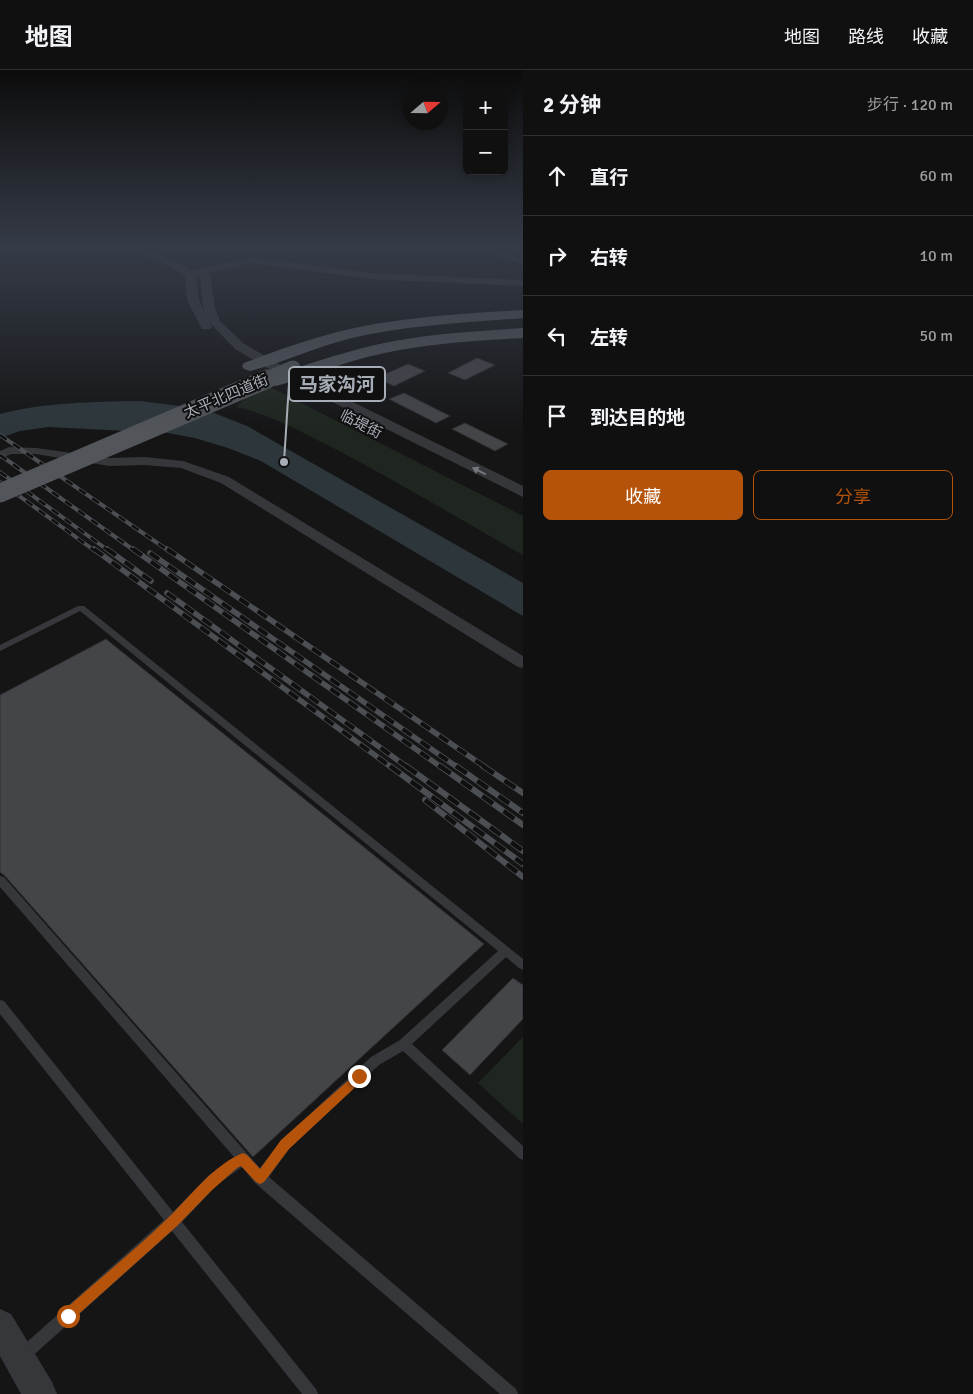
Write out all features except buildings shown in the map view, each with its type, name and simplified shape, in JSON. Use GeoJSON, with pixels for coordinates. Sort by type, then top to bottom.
{"type":"FeatureCollection","features":[{"type":"Feature","properties":{"kind":"main road","name":"太平北四道街"},"geometry":{"type":"LineString","coordinates":[[250,366],[320,342],[364,331],[415,323],[523,314]]}},
{"type":"Feature","properties":{"kind":"main road","name":"太平北四道街"},"geometry":{"type":"LineString","coordinates":[[0,482],[305,355],[354,342],[411,332],[523,323]]}},
{"type":"Feature","properties":{"kind":"main road","name":"太平北四道街"},"geometry":{"type":"LineString","coordinates":[[0,493],[310,362],[400,341],[523,329]]}},
{"type":"Feature","properties":{"kind":"main road","name":"太平北四道街"},"geometry":{"type":"LineString","coordinates":[[283,378],[344,358],[412,343],[523,333]]}},
{"type":"Feature","properties":{"kind":"street","name":"临堤街"},"geometry":{"type":"LineString","coordinates":[[197,308],[203,324],[222,347],[250,366],[283,378],[523,492]]}},
{"type":"Feature","properties":{"kind":"street","name":"临堤街"},"geometry":{"type":"LineString","coordinates":[[209,308],[215,322],[239,346],[265,360],[283,378],[523,507]]}},
{"type":"Feature","properties":{"kind":"street"},"geometry":{"type":"LineString","coordinates":[[0,456],[9,450],[36,451],[109,462],[154,462],[182,465],[225,480],[304,527],[523,664]]}},
{"type":"Feature","properties":{"kind":"street"},"geometry":{"type":"LineString","coordinates":[[0,1325],[40,1394]]}},
{"type":"Feature","properties":{"kind":"lane"},"geometry":{"type":"LineString","coordinates":[[0,648],[81,608],[523,965]]}},
{"type":"Feature","properties":{"kind":"lane"},"geometry":{"type":"LineString","coordinates":[[0,880],[260,1178],[511,1394]]}},
{"type":"Feature","properties":{"kind":"lane"},"geometry":{"type":"LineString","coordinates":[[260,1178],[285,1144],[375,1061],[404,1044],[506,950]]}},
{"type":"Feature","properties":{"kind":"lane"},"geometry":{"type":"LineString","coordinates":[[0,1005],[311,1394]]}},
{"type":"Feature","properties":{"kind":"lane"},"geometry":{"type":"LineString","coordinates":[[404,1044],[523,1154]]}},
{"type":"Feature","properties":{"kind":"lane"},"geometry":{"type":"LineString","coordinates":[[19,1359],[173,1222],[206,1186],[233,1164],[243,1159]]}},
{"type":"Feature","properties":{"kind":"shaded area"},"geometry":{"type":"Polygon","coordinates":[[[268,386],[523,516],[523,555],[337,450],[275,419],[236,407],[252,392],[268,386]]]}},
{"type":"Feature","properties":{"kind":"shaded area"},"geometry":{"type":"Polygon","coordinates":[[[140,401],[204,409],[247,426],[523,583],[523,616],[261,461],[228,448],[195,438],[168,433],[48,427],[20,431],[0,438],[0,414],[52,405],[140,401]]]}},
{"type":"Feature","properties":{"kind":"shaded area"},"geometry":{"type":"Polygon","coordinates":[[[523,1037],[523,1124],[478,1083],[523,1037]]]}},
{"type":"Feature","properties":{"kind":"railway"},"geometry":{"type":"LineString","coordinates":[[0,435],[169,551]]}},
{"type":"Feature","properties":{"kind":"railway"},"geometry":{"type":"LineString","coordinates":[[0,455],[135,551]]}},
{"type":"Feature","properties":{"kind":"railway"},"geometry":{"type":"LineString","coordinates":[[0,472],[109,551]]}},
{"type":"Feature","properties":{"kind":"railway"},"geometry":{"type":"LineString","coordinates":[[0,482],[95,551]]}},
{"type":"Feature","properties":{"kind":"railway"},"geometry":{"type":"LineString","coordinates":[[94,549],[391,767]]}},
{"type":"Feature","properties":{"kind":"railway"},"geometry":{"type":"LineString","coordinates":[[107,549],[151,581]]}},
{"type":"Feature","properties":{"kind":"railway"},"geometry":{"type":"LineString","coordinates":[[133,549],[441,767]]}},
{"type":"Feature","properties":{"kind":"railway"},"geometry":{"type":"LineString","coordinates":[[167,549],[485,767]]}},
{"type":"Feature","properties":{"kind":"railway"},"geometry":{"type":"LineString","coordinates":[[150,553],[457,767]]}},
{"type":"Feature","properties":{"kind":"railway"},"geometry":{"type":"LineString","coordinates":[[167,593],[407,767]]}},
{"type":"Feature","properties":{"kind":"railway"},"geometry":{"type":"LineString","coordinates":[[390,766],[523,864]]}},
{"type":"Feature","properties":{"kind":"railway"},"geometry":{"type":"LineString","coordinates":[[406,766],[523,851]]}},
{"type":"Feature","properties":{"kind":"railway"},"geometry":{"type":"LineString","coordinates":[[440,766],[523,825]]}},
{"type":"Feature","properties":{"kind":"railway"},"geometry":{"type":"LineString","coordinates":[[456,766],[523,813]]}},
{"type":"Feature","properties":{"kind":"railway"},"geometry":{"type":"LineString","coordinates":[[483,766],[523,793]]}},
{"type":"Feature","properties":{"kind":"railway"},"geometry":{"type":"LineString","coordinates":[[425,800],[523,877]]}},
{"type":"Feature","properties":{"kind":"place","name":"马家沟河"},"geometry":{"type":"Point","coordinates":[284,462]}},
{"type":"Feature","properties":{"kind":"route"},"geometry":{"type":"LineString","coordinates":[[68,1316],[173,1222],[206,1186],[233,1164],[243,1159],[260,1178],[285,1144],[359,1076]]}}]}
